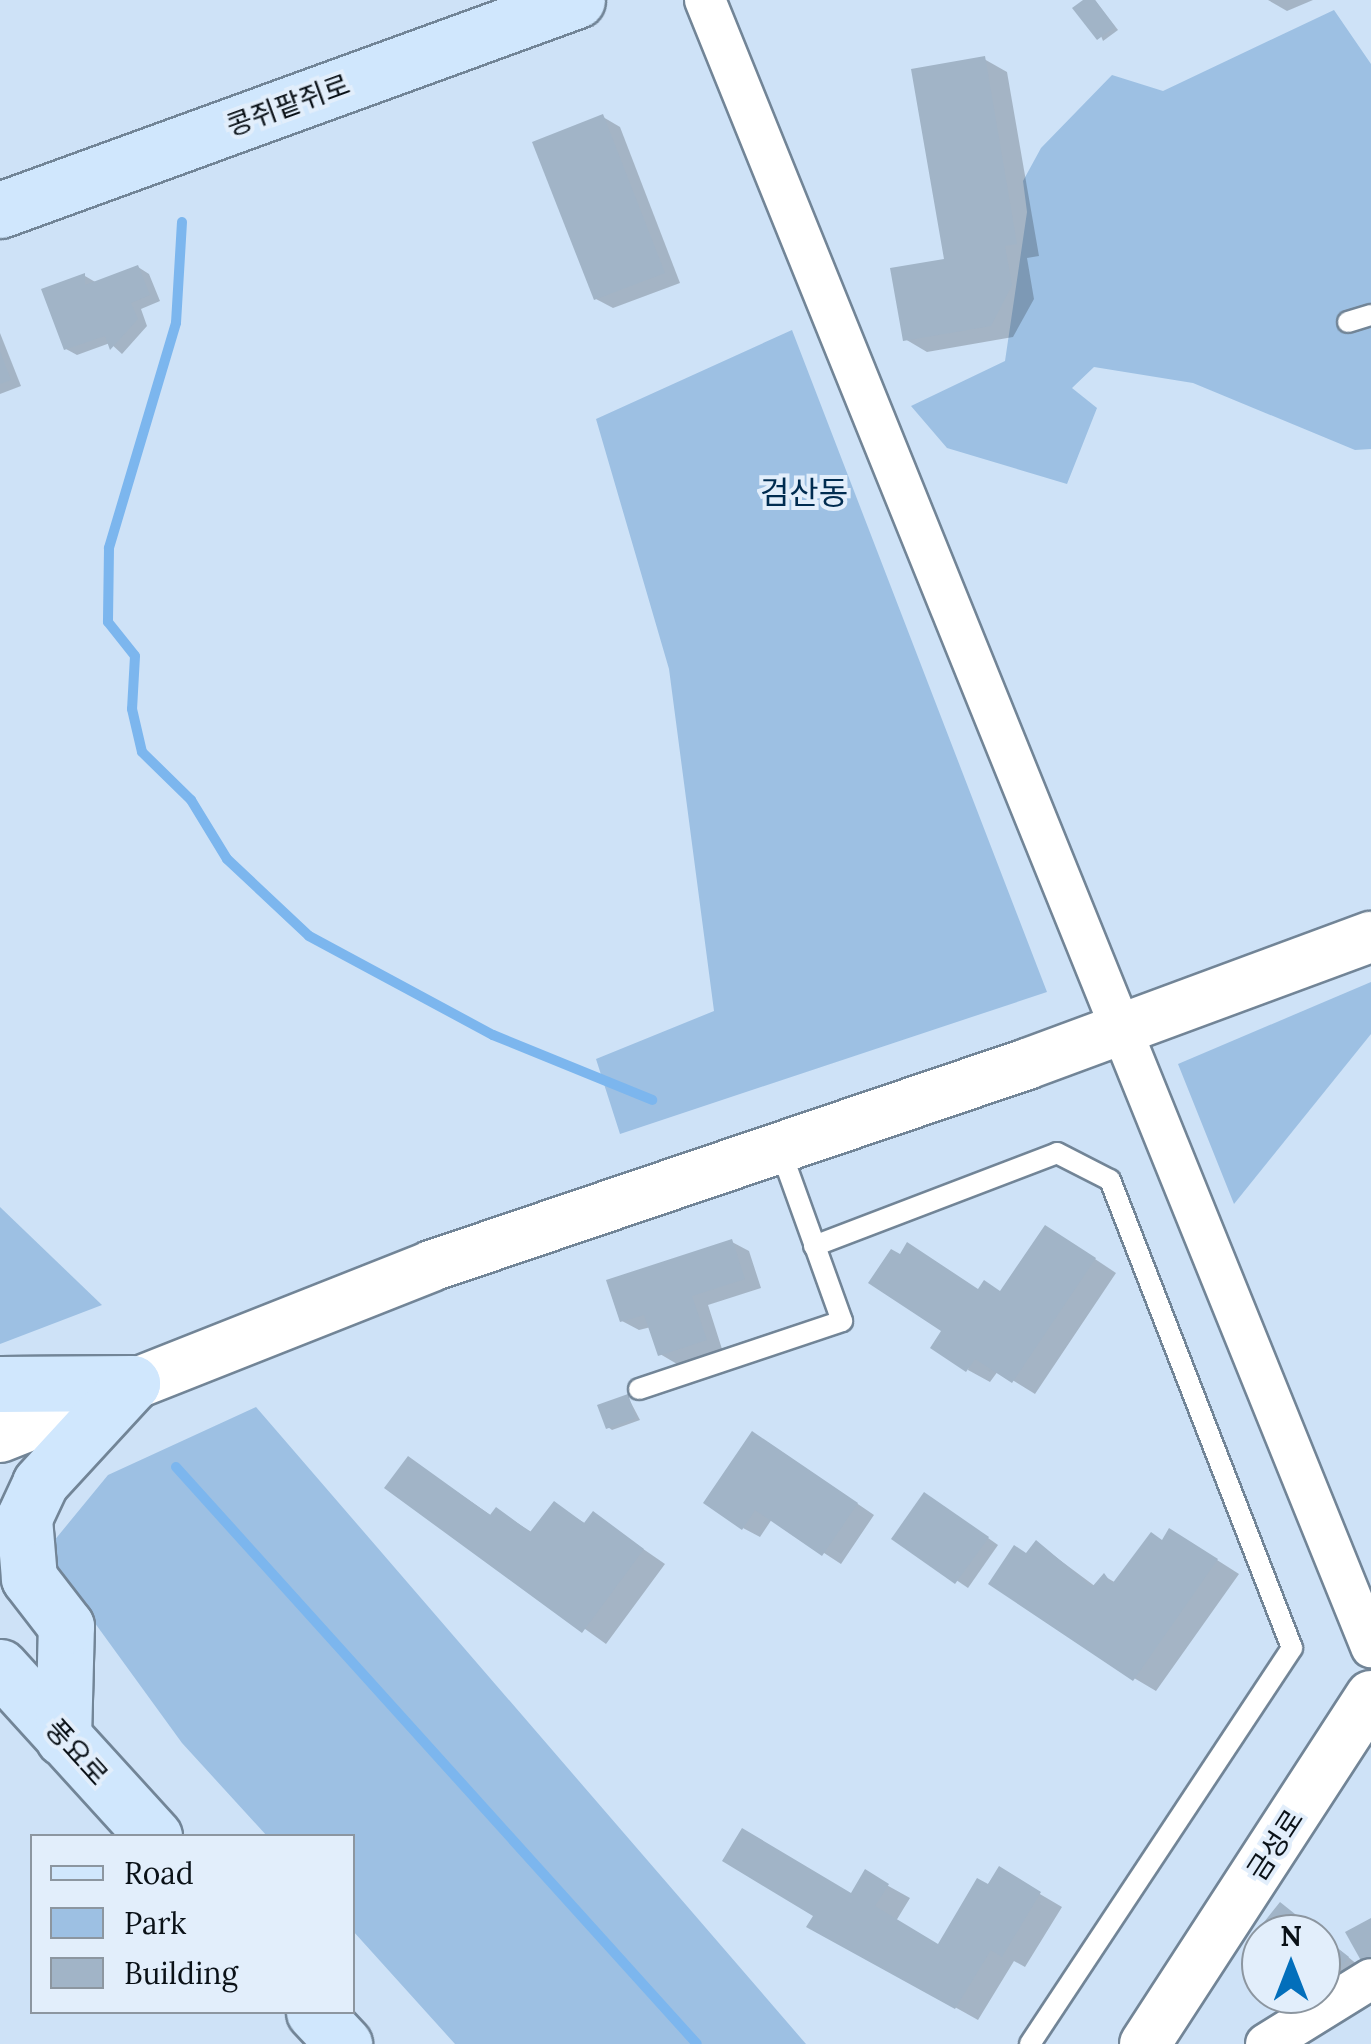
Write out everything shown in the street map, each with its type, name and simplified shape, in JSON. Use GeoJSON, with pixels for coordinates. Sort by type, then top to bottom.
{"type":"FeatureCollection","features":[{"type":"Feature","properties":{"kind":"main road","name":"콩쥐팥쥐로"},"geometry":{"type":"LineString","coordinates":[[0,210],[577,0]]}},
{"type":"Feature","properties":{"kind":"main road"},"geometry":{"type":"LineString","coordinates":[[0,1384],[132,1383]]}},
{"type":"Feature","properties":{"kind":"main road"},"geometry":{"type":"LineString","coordinates":[[0,1703],[64,1738],[66,1626],[29,1578],[24,1518],[40,1483],[132,1383]]}},
{"type":"Feature","properties":{"kind":"main road","name":"풍요로"},"geometry":{"type":"LineString","coordinates":[[0,1667],[152,1834]]}},
{"type":"Feature","properties":{"kind":"main road"},"geometry":{"type":"LineString","coordinates":[[316,2014],[344,2044]]}},
{"type":"Feature","properties":{"kind":"street"},"geometry":{"type":"LineString","coordinates":[[705,0],[1371,1647]]}},
{"type":"Feature","properties":{"kind":"street"},"geometry":{"type":"LineString","coordinates":[[0,1438],[431,1266],[1121,1030],[1371,937]]}},
{"type":"Feature","properties":{"kind":"street","name":"금성로"},"geometry":{"type":"LineString","coordinates":[[1153,2041],[1371,1696]]}},
{"type":"Feature","properties":{"kind":"street"},"geometry":{"type":"LineString","coordinates":[[1266,2044],[1371,1979]]}},
{"type":"Feature","properties":{"kind":"lane"},"geometry":{"type":"LineString","coordinates":[[1348,322],[1371,315]]}},
{"type":"Feature","properties":{"kind":"lane"},"geometry":{"type":"LineString","coordinates":[[639,1389],[842,1320],[780,1148]]}},
{"type":"Feature","properties":{"kind":"lane"},"geometry":{"type":"LineString","coordinates":[[814,1246],[1057,1152],[1110,1180],[1292,1648],[1030,2044]]}},
{"type":"Feature","properties":{"kind":"green space"},"geometry":{"type":"Polygon","coordinates":[[[1334,10],[1371,64],[1371,449],[1355,450],[1193,383],[1094,367],[1072,388],[1097,408],[1067,484],[947,448],[911,406],[1005,361],[1027,212],[1023,181],[1041,148],[1112,75],[1163,91],[1334,10]]]}},
{"type":"Feature","properties":{"kind":"green space"},"geometry":{"type":"Polygon","coordinates":[[[792,330],[1047,992],[620,1134],[596,1059],[714,1011],[669,669],[596,419],[792,330]]]}},
{"type":"Feature","properties":{"kind":"green space"},"geometry":{"type":"Polygon","coordinates":[[[1371,982],[1371,1034],[1234,1204],[1178,1064],[1371,982]]]}},
{"type":"Feature","properties":{"kind":"green space"},"geometry":{"type":"Polygon","coordinates":[[[0,1207],[102,1305],[0,1344],[0,1207]]]}},
{"type":"Feature","properties":{"kind":"green space"},"geometry":{"type":"Polygon","coordinates":[[[256,1407],[806,2044],[455,2044],[355,1933],[355,1834],[265,1834],[182,1743],[44,1553],[108,1475],[256,1407]]]}},
{"type":"Feature","properties":{"kind":"building"},"geometry":{"type":"Polygon","coordinates":[[[1083,0],[1095,0],[1115,27],[1097,40],[1072,8],[1083,0]]]}},
{"type":"Feature","properties":{"kind":"building"},"geometry":{"type":"Polygon","coordinates":[[[985,56],[1017,244],[1005,246],[1012,285],[991,326],[903,341],[890,268],[944,259],[911,69],[985,56]]]}},
{"type":"Feature","properties":{"kind":"building"},"geometry":{"type":"Polygon","coordinates":[[[603,114],[665,273],[594,300],[532,142],[603,114]]]}},
{"type":"Feature","properties":{"kind":"building"},"geometry":{"type":"Polygon","coordinates":[[[138,265],[150,295],[131,303],[138,319],[110,350],[105,336],[64,350],[41,289],[85,273],[85,285],[138,265]]]}},
{"type":"Feature","properties":{"kind":"building"},"geometry":{"type":"Polygon","coordinates":[[[0,351],[11,380],[0,384],[0,351]]]}},
{"type":"Feature","properties":{"kind":"building"},"geometry":{"type":"Polygon","coordinates":[[[1045,1225],[1096,1258],[1012,1383],[975,1359],[966,1372],[930,1348],[941,1331],[868,1283],[891,1249],[900,1254],[907,1242],[978,1289],[984,1280],[1000,1291],[1045,1225]]]}},
{"type":"Feature","properties":{"kind":"building"},"geometry":{"type":"Polygon","coordinates":[[[732,1239],[745,1279],[692,1296],[707,1340],[658,1356],[644,1315],[620,1322],[606,1280],[732,1239]]]}},
{"type":"Feature","properties":{"kind":"building"},"geometry":{"type":"Polygon","coordinates":[[[628,1394],[636,1418],[606,1429],[597,1405],[628,1394]]]}},
{"type":"Feature","properties":{"kind":"building"},"geometry":{"type":"Polygon","coordinates":[[[752,1431],[858,1503],[822,1556],[755,1510],[742,1530],[703,1503],[752,1431]]]}},
{"type":"Feature","properties":{"kind":"building"},"geometry":{"type":"Polygon","coordinates":[[[408,1456],[490,1515],[496,1507],[530,1532],[554,1501],[584,1523],[593,1511],[644,1549],[582,1633],[384,1488],[408,1456]]]}},
{"type":"Feature","properties":{"kind":"building"},"geometry":{"type":"Polygon","coordinates":[[[924,1492],[989,1537],[955,1584],[891,1539],[924,1492]]]}},
{"type":"Feature","properties":{"kind":"building"},"geometry":{"type":"Polygon","coordinates":[[[1169,1528],[1218,1559],[1133,1681],[988,1584],[1014,1545],[1026,1553],[1036,1540],[1092,1587],[1104,1573],[1112,1584],[1151,1532],[1162,1540],[1169,1528]]]}},
{"type":"Feature","properties":{"kind":"building"},"geometry":{"type":"Polygon","coordinates":[[[742,1828],[851,1893],[865,1869],[889,1884],[875,1906],[938,1944],[977,1878],[988,1884],[999,1866],[1041,1892],[1002,1957],[991,1950],[955,2009],[806,1927],[813,1916],[722,1861],[742,1828]]]}},
{"type":"Feature","properties":{"kind":"building"},"geometry":{"type":"Polygon","coordinates":[[[1280,1902],[1295,1914],[1270,1914],[1280,1902]]]}},
{"type":"Feature","properties":{"kind":"building"},"geometry":{"type":"Polygon","coordinates":[[[1371,1918],[1371,1962],[1364,1966],[1345,1932],[1371,1918]]]}},
{"type":"Feature","properties":{"kind":"building"},"geometry":{"type":"Polygon","coordinates":[[[1341,1951],[1349,1957],[1341,1967],[1341,1951]]]}},
{"type":"Feature","properties":{"kind":"waterway"},"geometry":{"type":"LineString","coordinates":[[182,222],[176,323],[109,548],[108,622],[135,656],[132,709],[142,752],[191,800],[227,859],[309,936],[493,1035],[652,1100]]}},
{"type":"Feature","properties":{"kind":"waterway"},"geometry":{"type":"LineString","coordinates":[[176,1467],[697,2044]]}},
{"type":"Feature","properties":{"kind":"district","name":"검산동"},"geometry":{"type":"Point","coordinates":[804,493]}}]}
